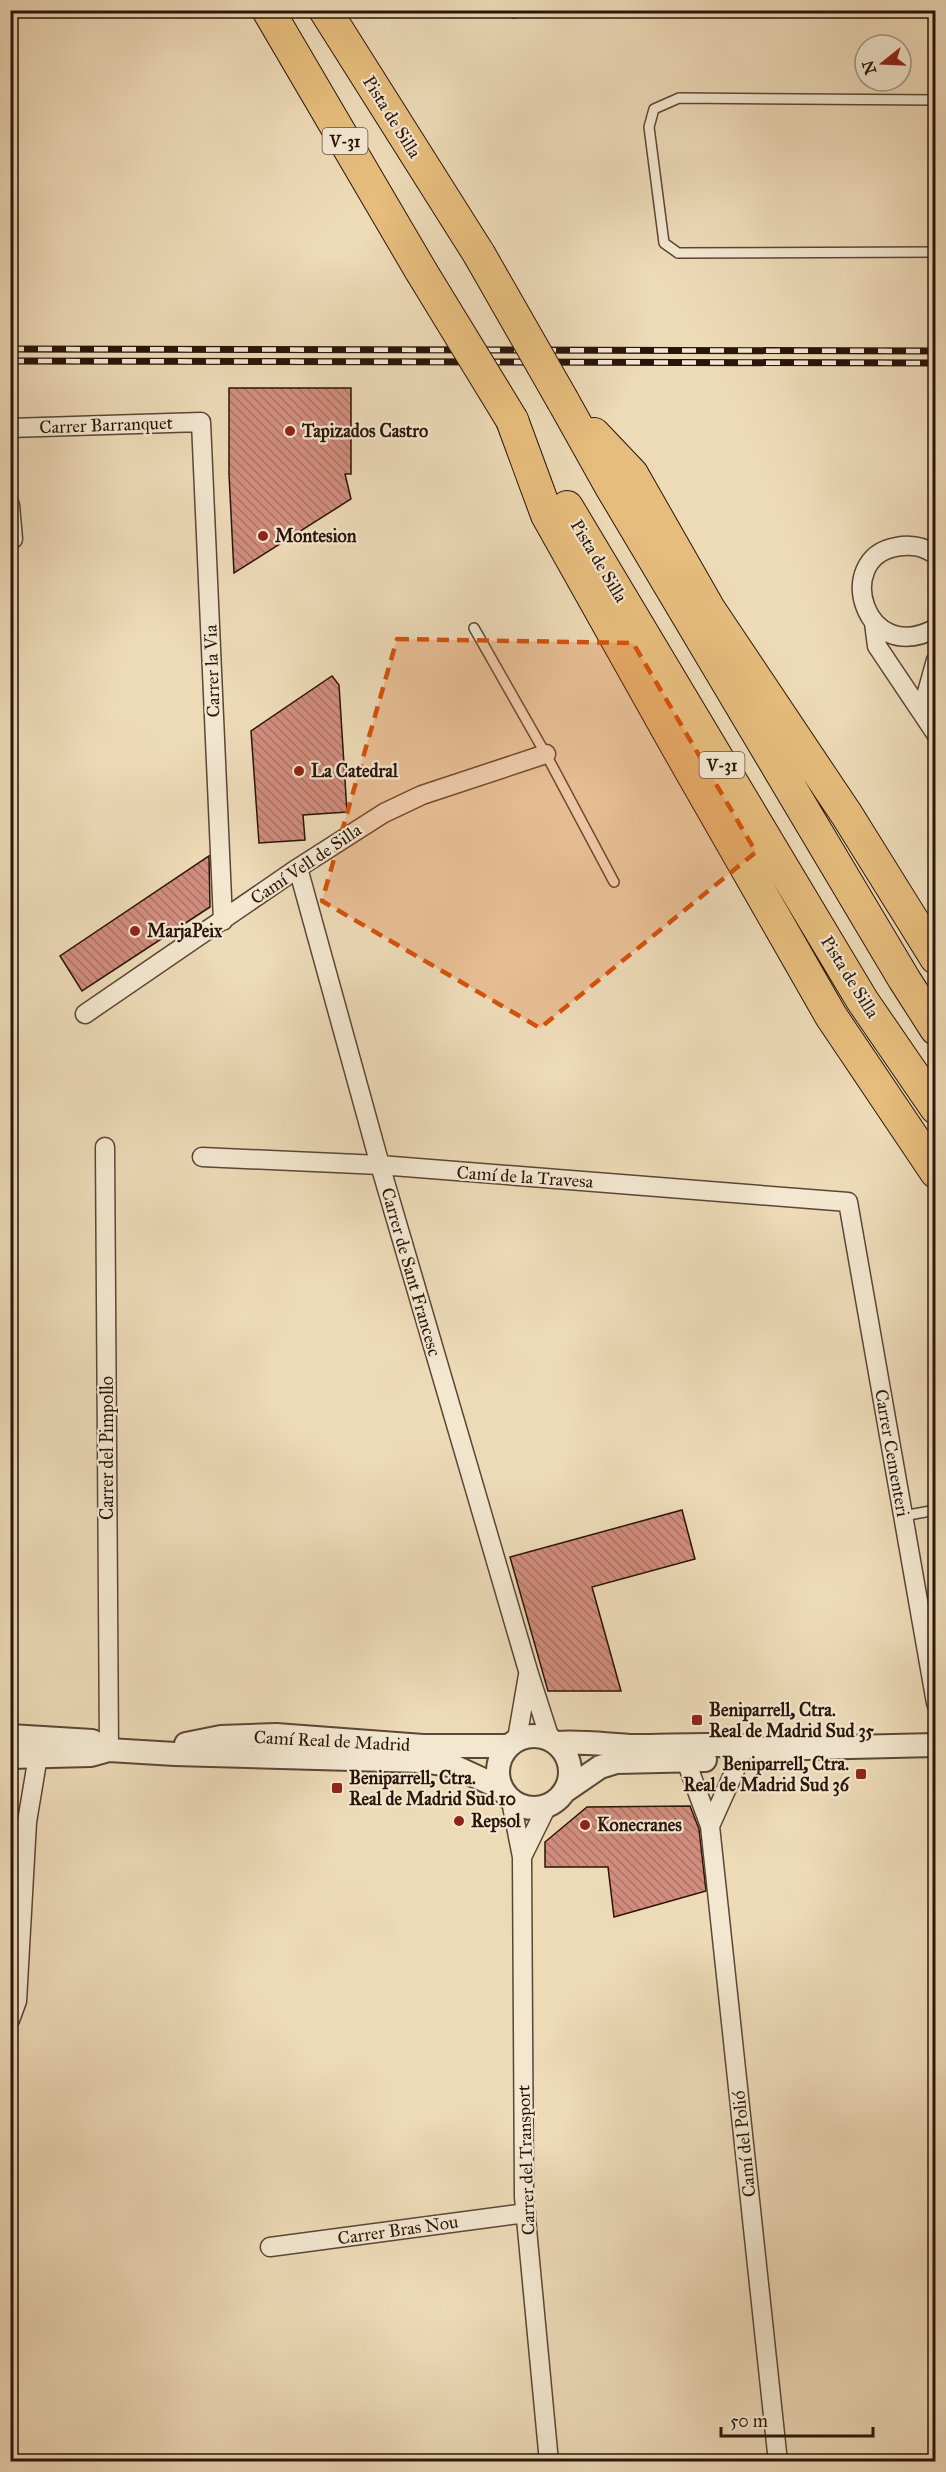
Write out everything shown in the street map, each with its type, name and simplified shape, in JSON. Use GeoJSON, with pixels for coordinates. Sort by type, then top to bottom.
{"type":"FeatureCollection","features":[{"type":"Feature","properties":{"kind":"highway","name":"Pista de Silla"},"geometry":{"type":"LineString","coordinates":[[268,10],[421,271],[566,506],[862,1000],[936,1108]]}},
{"type":"Feature","properties":{"kind":"highway","name":"Pista de Silla"},"geometry":{"type":"LineString","coordinates":[[326,10],[479,254],[634,526],[897,969],[936,1029]]}},
{"type":"Feature","properties":{"kind":"highway"},"geometry":{"type":"LineString","coordinates":[[563,401],[632,474],[709,609],[847,815],[936,958]]}},
{"type":"Feature","properties":{"kind":"highway"},"geometry":{"type":"LineString","coordinates":[[512,420],[548,515],[676,745],[831,1016],[936,1172]]}},
{"type":"Feature","properties":{"kind":"street","name":"Carrer Barranquet"},"geometry":{"type":"LineString","coordinates":[[10,428],[201,422]]}},
{"type":"Feature","properties":{"kind":"street","name":"Carrer la Via"},"geometry":{"type":"LineString","coordinates":[[201,422],[223,921]]}},
{"type":"Feature","properties":{"kind":"street"},"geometry":{"type":"LineString","coordinates":[[10,505],[13,539]]}},
{"type":"Feature","properties":{"kind":"street"},"geometry":{"type":"LineString","coordinates":[[936,555],[921,547],[906,545],[892,548],[879,555],[868,566],[862,580],[861,596],[866,611],[874,623],[885,632],[911,637],[936,628]]}},
{"type":"Feature","properties":{"kind":"street"},"geometry":{"type":"LineString","coordinates":[[874,623],[877,646],[935,734]]}},
{"type":"Feature","properties":{"kind":"street"},"geometry":{"type":"LineString","coordinates":[[935,734],[926,696],[936,660]]}},
{"type":"Feature","properties":{"kind":"street","name":"Camí Vell de Silla"},"geometry":{"type":"LineString","coordinates":[[85,1014],[354,831],[422,795],[546,754]]}},
{"type":"Feature","properties":{"kind":"street","name":"Carrer de Sant Francesc"},"geometry":{"type":"LineString","coordinates":[[298,868],[380,1165],[529,1674],[553,1741]]}},
{"type":"Feature","properties":{"kind":"street","name":"Carrer del Pimpollo"},"geometry":{"type":"LineString","coordinates":[[101,1745],[105,1147]]}},
{"type":"Feature","properties":{"kind":"street","name":"Camí de la Travesa"},"geometry":{"type":"LineString","coordinates":[[202,1157],[380,1165],[848,1202]]}},
{"type":"Feature","properties":{"kind":"street","name":"Carrer Cementeri"},"geometry":{"type":"LineString","coordinates":[[848,1202],[936,1703]]}},
{"type":"Feature","properties":{"kind":"street","name":"Carrer de Sant Francesc"},"geometry":{"type":"LineString","coordinates":[[512,1742],[529,1674]]}},
{"type":"Feature","properties":{"kind":"street","name":"Camí Real de Madrid"},"geometry":{"type":"LineString","coordinates":[[158,1752],[221,1737],[276,1735],[423,1746],[512,1742]]}},
{"type":"Feature","properties":{"kind":"street"},"geometry":{"type":"LineString","coordinates":[[764,1749],[740,1759],[608,1764],[565,1791],[547,1806],[528,1808],[506,1794],[497,1766],[501,1755],[512,1742],[533,1735],[553,1741],[574,1741],[598,1745],[738,1745],[764,1749],[936,1745]]}},
{"type":"Feature","properties":{"kind":"street"},"geometry":{"type":"LineString","coordinates":[[10,1736],[38,1746]]}},
{"type":"Feature","properties":{"kind":"street"},"geometry":{"type":"LineString","coordinates":[[553,1741],[568,1760],[570,1771],[565,1791]]}},
{"type":"Feature","properties":{"kind":"street","name":"Camí Real de Madrid"},"geometry":{"type":"LineString","coordinates":[[38,1746],[101,1745],[175,1754],[422,1761],[451,1766],[506,1794]]}},
{"type":"Feature","properties":{"kind":"street"},"geometry":{"type":"LineString","coordinates":[[10,1757],[38,1746]]}},
{"type":"Feature","properties":{"kind":"street"},"geometry":{"type":"LineString","coordinates":[[10,2020],[17,2001],[27,1822],[38,1746]]}},
{"type":"Feature","properties":{"kind":"street"},"geometry":{"type":"LineString","coordinates":[[710,1826],[740,1759]]}},
{"type":"Feature","properties":{"kind":"street","name":"Camí del Polió"},"geometry":{"type":"LineString","coordinates":[[686,1761],[710,1826],[778,2462]]}},
{"type":"Feature","properties":{"kind":"street","name":"Carrer del Transport"},"geometry":{"type":"LineString","coordinates":[[506,1794],[522,1857],[526,2213],[549,2462]]}},
{"type":"Feature","properties":{"kind":"street","name":"Carrer del Transport"},"geometry":{"type":"LineString","coordinates":[[522,1857],[547,1806]]}},
{"type":"Feature","properties":{"kind":"street","name":"Carrer Bras Nou"},"geometry":{"type":"LineString","coordinates":[[270,2247],[526,2213]]}},
{"type":"Feature","properties":{"kind":"lane"},"geometry":{"type":"LineString","coordinates":[[936,100],[679,98],[654,109],[649,127],[664,243],[678,253],[936,252]]}},
{"type":"Feature","properties":{"kind":"lane"},"geometry":{"type":"LineString","coordinates":[[474,628],[546,754],[614,882]]}},
{"type":"Feature","properties":{"kind":"lane"},"geometry":{"type":"LineString","coordinates":[[903,1516],[936,1510]]}},
{"type":"Feature","properties":{"kind":"highlighted area"},"geometry":{"type":"Polygon","coordinates":[[[397,639],[633,643],[756,852],[540,1028],[322,901],[397,639]]]}},
{"type":"Feature","properties":{"kind":"building"},"geometry":{"type":"Polygon","coordinates":[[[229,388],[351,388],[351,474],[345,474],[351,499],[234,573],[229,474],[229,388]]]}},
{"type":"Feature","properties":{"kind":"building","name":"La Catedral"},"geometry":{"type":"Polygon","coordinates":[[[332,676],[339,685],[347,812],[303,815],[305,840],[259,843],[251,731],[332,676]]]}},
{"type":"Feature","properties":{"kind":"building","name":"MarjaPeix"},"geometry":{"type":"Polygon","coordinates":[[[209,856],[210,907],[82,991],[60,956],[209,856]]]}},
{"type":"Feature","properties":{"kind":"building"},"geometry":{"type":"Polygon","coordinates":[[[682,1510],[695,1559],[592,1587],[621,1691],[548,1691],[510,1557],[682,1510]]]}},
{"type":"Feature","properties":{"kind":"building"},"geometry":{"type":"Polygon","coordinates":[[[690,1806],[699,1829],[706,1891],[614,1917],[608,1867],[545,1867],[545,1842],[587,1807],[690,1806]]]}},
{"type":"Feature","properties":{"kind":"railway"},"geometry":{"type":"LineString","coordinates":[[10,349],[936,351]]}},
{"type":"Feature","properties":{"kind":"railway"},"geometry":{"type":"LineString","coordinates":[[10,361],[936,363]]}},
{"type":"Feature","properties":{"kind":"place","name":"Tapizados Castro"},"geometry":{"type":"Point","coordinates":[290,431]}},
{"type":"Feature","properties":{"kind":"place","name":"Montesion"},"geometry":{"type":"Point","coordinates":[263,536]}},
{"type":"Feature","properties":{"kind":"place","name":"La Catedral"},"geometry":{"type":"Point","coordinates":[299,771]}},
{"type":"Feature","properties":{"kind":"place","name":"MarjaPeix"},"geometry":{"type":"Point","coordinates":[135,931]}},
{"type":"Feature","properties":{"kind":"place","name":"Beniparrell, Ctra. Real de Madrid Sud 35"},"geometry":{"type":"Point","coordinates":[697,1720]}},
{"type":"Feature","properties":{"kind":"place","name":"Beniparrell, Ctra. Real de Madrid Sud 36"},"geometry":{"type":"Point","coordinates":[861,1774]}},
{"type":"Feature","properties":{"kind":"place","name":"Beniparrell, Ctra. Real de Madrid Sud 10"},"geometry":{"type":"Point","coordinates":[337,1788]}},
{"type":"Feature","properties":{"kind":"place","name":"Repsol"},"geometry":{"type":"Point","coordinates":[459,1821]}},
{"type":"Feature","properties":{"kind":"place","name":"Konecranes"},"geometry":{"type":"Point","coordinates":[585,1825]}}]}
